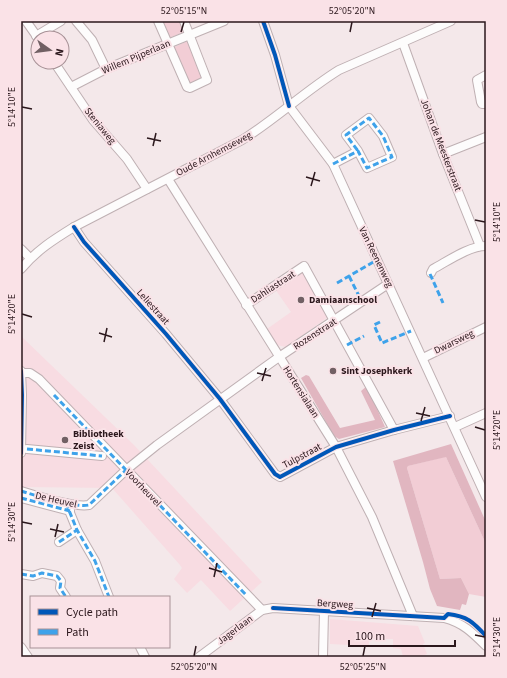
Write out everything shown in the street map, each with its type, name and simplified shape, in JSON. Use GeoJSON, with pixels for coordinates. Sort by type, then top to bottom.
{"type":"FeatureCollection","features":[{"type":"Feature","properties":{"kind":"street"},"geometry":{"type":"LineString","coordinates":[[26,21],[32,30]]}},
{"type":"Feature","properties":{"kind":"street"},"geometry":{"type":"LineString","coordinates":[[48,30],[62,21]]}},
{"type":"Feature","properties":{"kind":"street"},"geometry":{"type":"LineString","coordinates":[[76,21],[92,40],[106,69]]}},
{"type":"Feature","properties":{"kind":"street"},"geometry":{"type":"LineString","coordinates":[[158,21],[187,87],[190,88],[207,80],[184,21]]}},
{"type":"Feature","properties":{"kind":"street","name":"Willem Pijperlaan"},"geometry":{"type":"LineString","coordinates":[[71,87],[106,69],[224,21]]}},
{"type":"Feature","properties":{"kind":"street","name":"Van Reenenweg"},"geometry":{"type":"LineString","coordinates":[[262,21],[275,55],[288,106],[333,164],[486,497]]}},
{"type":"Feature","properties":{"kind":"street","name":"Oude Arnhemseweg"},"geometry":{"type":"LineString","coordinates":[[21,268],[51,240],[256,132],[288,106],[339,70],[451,21]]}},
{"type":"Feature","properties":{"kind":"street","name":"Johan de Meesterstraat"},"geometry":{"type":"LineString","coordinates":[[403,42],[443,154],[483,246]]}},
{"type":"Feature","properties":{"kind":"street","name":"Steniaweg"},"geometry":{"type":"LineString","coordinates":[[59,70],[93,120],[127,159],[146,189]]}},
{"type":"Feature","properties":{"kind":"street"},"geometry":{"type":"LineString","coordinates":[[486,75],[477,80],[481,102],[482,104],[486,104]]}},
{"type":"Feature","properties":{"kind":"street"},"geometry":{"type":"LineString","coordinates":[[369,118],[383,136],[392,156],[367,168],[358,151],[346,135],[369,118]]}},
{"type":"Feature","properties":{"kind":"street"},"geometry":{"type":"LineString","coordinates":[[443,154],[486,137]]}},
{"type":"Feature","properties":{"kind":"street"},"geometry":{"type":"LineString","coordinates":[[333,164],[358,151]]}},
{"type":"Feature","properties":{"kind":"street","name":"Hortensialaan"},"geometry":{"type":"LineString","coordinates":[[168,179],[336,447],[372,517],[413,616]]}},
{"type":"Feature","properties":{"kind":"street","name":"Leliestraat"},"geometry":{"type":"LineString","coordinates":[[74,227],[84,242],[166,334],[220,399]]}},
{"type":"Feature","properties":{"kind":"street"},"geometry":{"type":"LineString","coordinates":[[431,273],[433,269],[470,250],[483,246]]}},
{"type":"Feature","properties":{"kind":"street"},"geometry":{"type":"LineString","coordinates":[[21,249],[30,258]]}},
{"type":"Feature","properties":{"kind":"street","name":"Dahliastraat"},"geometry":{"type":"LineString","coordinates":[[246,305],[304,266],[394,430]]}},
{"type":"Feature","properties":{"kind":"street","name":"Rozenstraat"},"geometry":{"type":"LineString","coordinates":[[126,470],[157,445],[279,357],[334,322],[388,284]]}},
{"type":"Feature","properties":{"kind":"street","name":"Dwarsweg"},"geometry":{"type":"LineString","coordinates":[[423,358],[486,327]]}},
{"type":"Feature","properties":{"kind":"street","name":"Voorheuvel"},"geometry":{"type":"LineString","coordinates":[[24,451],[21,372],[30,373],[34,376],[262,610]]}},
{"type":"Feature","properties":{"kind":"street","name":"Tulpstraat"},"geometry":{"type":"LineString","coordinates":[[220,399],[275,474],[280,477],[336,447],[450,416]]}},
{"type":"Feature","properties":{"kind":"street"},"geometry":{"type":"LineString","coordinates":[[455,427],[486,413]]}},
{"type":"Feature","properties":{"kind":"street"},"geometry":{"type":"LineString","coordinates":[[24,451],[102,456]]}},
{"type":"Feature","properties":{"kind":"street","name":"De Heuvel"},"geometry":{"type":"LineString","coordinates":[[21,491],[66,503],[84,506],[89,505],[126,470]]}},
{"type":"Feature","properties":{"kind":"street"},"geometry":{"type":"LineString","coordinates":[[21,498],[70,511]]}},
{"type":"Feature","properties":{"kind":"street"},"geometry":{"type":"LineString","coordinates":[[66,503],[77,530],[90,551],[109,596]]}},
{"type":"Feature","properties":{"kind":"street"},"geometry":{"type":"LineString","coordinates":[[58,542],[77,530]]}},
{"type":"Feature","properties":{"kind":"street"},"geometry":{"type":"LineString","coordinates":[[21,574],[33,576],[42,573],[57,576],[61,581],[60,588],[65,596]]}},
{"type":"Feature","properties":{"kind":"street","name":"Bergweg"},"geometry":{"type":"LineString","coordinates":[[273,608],[444,618],[454,620],[465,626],[486,646]]}},
{"type":"Feature","properties":{"kind":"street","name":"Jagerlaan"},"geometry":{"type":"LineString","coordinates":[[198,657],[262,610],[273,608]]}},
{"type":"Feature","properties":{"kind":"street"},"geometry":{"type":"LineString","coordinates":[[323,657],[324,611]]}},
{"type":"Feature","properties":{"kind":"street"},"geometry":{"type":"LineString","coordinates":[[21,647],[28,657]]}},
{"type":"Feature","properties":{"kind":"street"},"geometry":{"type":"LineString","coordinates":[[140,648],[145,657]]}},
{"type":"Feature","properties":{"kind":"shaded area"},"geometry":{"type":"Polygon","coordinates":[[[162,21],[182,21],[186,31],[169,38],[162,21]]]}},
{"type":"Feature","properties":{"kind":"shaded area"},"geometry":{"type":"Polygon","coordinates":[[[188,41],[202,79],[190,85],[172,48],[188,41]]]}},
{"type":"Feature","properties":{"kind":"shaded area","name":"Damiaanschool"},"geometry":{"type":"Polygon","coordinates":[[[303,271],[328,317],[286,347],[277,345],[267,329],[291,312],[275,289],[303,271]]]}},
{"type":"Feature","properties":{"kind":"shaded area"},"geometry":{"type":"Polygon","coordinates":[[[21,336],[134,445],[262,582],[230,611],[201,580],[187,593],[174,579],[182,568],[180,565],[112,488],[21,487],[21,336]]]}},
{"type":"Feature","properties":{"kind":"shaded area"},"geometry":{"type":"Polygon","coordinates":[[[306,375],[309,376],[340,428],[375,420],[361,391],[367,386],[385,427],[339,439],[334,436],[301,378],[306,375]]]}},
{"type":"Feature","properties":{"kind":"shaded area"},"geometry":{"type":"Polygon","coordinates":[[[451,444],[486,522],[486,544],[446,457],[408,466],[407,468],[440,579],[461,578],[469,594],[466,605],[462,604],[460,610],[437,606],[430,589],[393,461],[451,444]]]}},
{"type":"Feature","properties":{"kind":"shaded area"},"geometry":{"type":"Polygon","coordinates":[[[446,457],[486,544],[486,597],[469,594],[461,578],[440,579],[407,468],[408,466],[446,457]]]}},
{"type":"Feature","properties":{"kind":"shaded area"},"geometry":{"type":"Polygon","coordinates":[[[330,619],[418,626],[425,643],[423,644],[427,654],[419,657],[403,657],[401,649],[393,648],[393,639],[372,639],[369,641],[369,646],[330,644],[330,619]]]}},
{"type":"Feature","properties":{"kind":"marked path"},"geometry":{"type":"LineString","coordinates":[[333,164],[358,151],[367,168],[392,157],[383,136],[369,118],[346,135],[358,151]]}},
{"type":"Feature","properties":{"kind":"marked path"},"geometry":{"type":"LineString","coordinates":[[337,283],[377,260]]}},
{"type":"Feature","properties":{"kind":"marked path"},"geometry":{"type":"LineString","coordinates":[[430,274],[443,303]]}},
{"type":"Feature","properties":{"kind":"marked path"},"geometry":{"type":"LineString","coordinates":[[349,276],[362,302]]}},
{"type":"Feature","properties":{"kind":"marked path"},"geometry":{"type":"LineString","coordinates":[[380,322],[374,325],[382,343],[411,331]]}},
{"type":"Feature","properties":{"kind":"marked path"},"geometry":{"type":"LineString","coordinates":[[347,345],[364,336]]}},
{"type":"Feature","properties":{"kind":"marked path"},"geometry":{"type":"LineString","coordinates":[[54,395],[247,596]]}},
{"type":"Feature","properties":{"kind":"marked path"},"geometry":{"type":"LineString","coordinates":[[27,449],[102,456]]}},
{"type":"Feature","properties":{"kind":"marked path"},"geometry":{"type":"LineString","coordinates":[[21,491],[74,505],[89,505],[126,470]]}},
{"type":"Feature","properties":{"kind":"marked path"},"geometry":{"type":"LineString","coordinates":[[21,498],[70,511]]}},
{"type":"Feature","properties":{"kind":"marked path"},"geometry":{"type":"LineString","coordinates":[[66,503],[77,530],[95,561],[109,596]]}},
{"type":"Feature","properties":{"kind":"marked path"},"geometry":{"type":"LineString","coordinates":[[59,542],[77,530]]}},
{"type":"Feature","properties":{"kind":"marked path"},"geometry":{"type":"LineString","coordinates":[[21,574],[33,576],[42,573],[57,576],[61,581],[60,588],[65,596]]}},
{"type":"Feature","properties":{"kind":"cycle path"},"geometry":{"type":"LineString","coordinates":[[263,21],[275,55],[289,106]]}},
{"type":"Feature","properties":{"kind":"cycle path"},"geometry":{"type":"LineString","coordinates":[[74,227],[84,242],[166,334],[220,399],[275,474],[280,477],[336,447],[450,416]]}},
{"type":"Feature","properties":{"kind":"cycle path"},"geometry":{"type":"LineString","coordinates":[[21,371],[21,453]]}},
{"type":"Feature","properties":{"kind":"cycle path"},"geometry":{"type":"LineString","coordinates":[[273,608],[444,618],[448,614],[460,616],[469,620],[486,636]]}},
{"type":"Feature","properties":{"kind":"place","name":"Damiaanschool"},"geometry":{"type":"Point","coordinates":[301,300]}},
{"type":"Feature","properties":{"kind":"place","name":"Sint Josephkerk"},"geometry":{"type":"Point","coordinates":[333,371]}},
{"type":"Feature","properties":{"kind":"place","name":"Bibliotheek Zeist"},"geometry":{"type":"Point","coordinates":[65,440]}}]}
